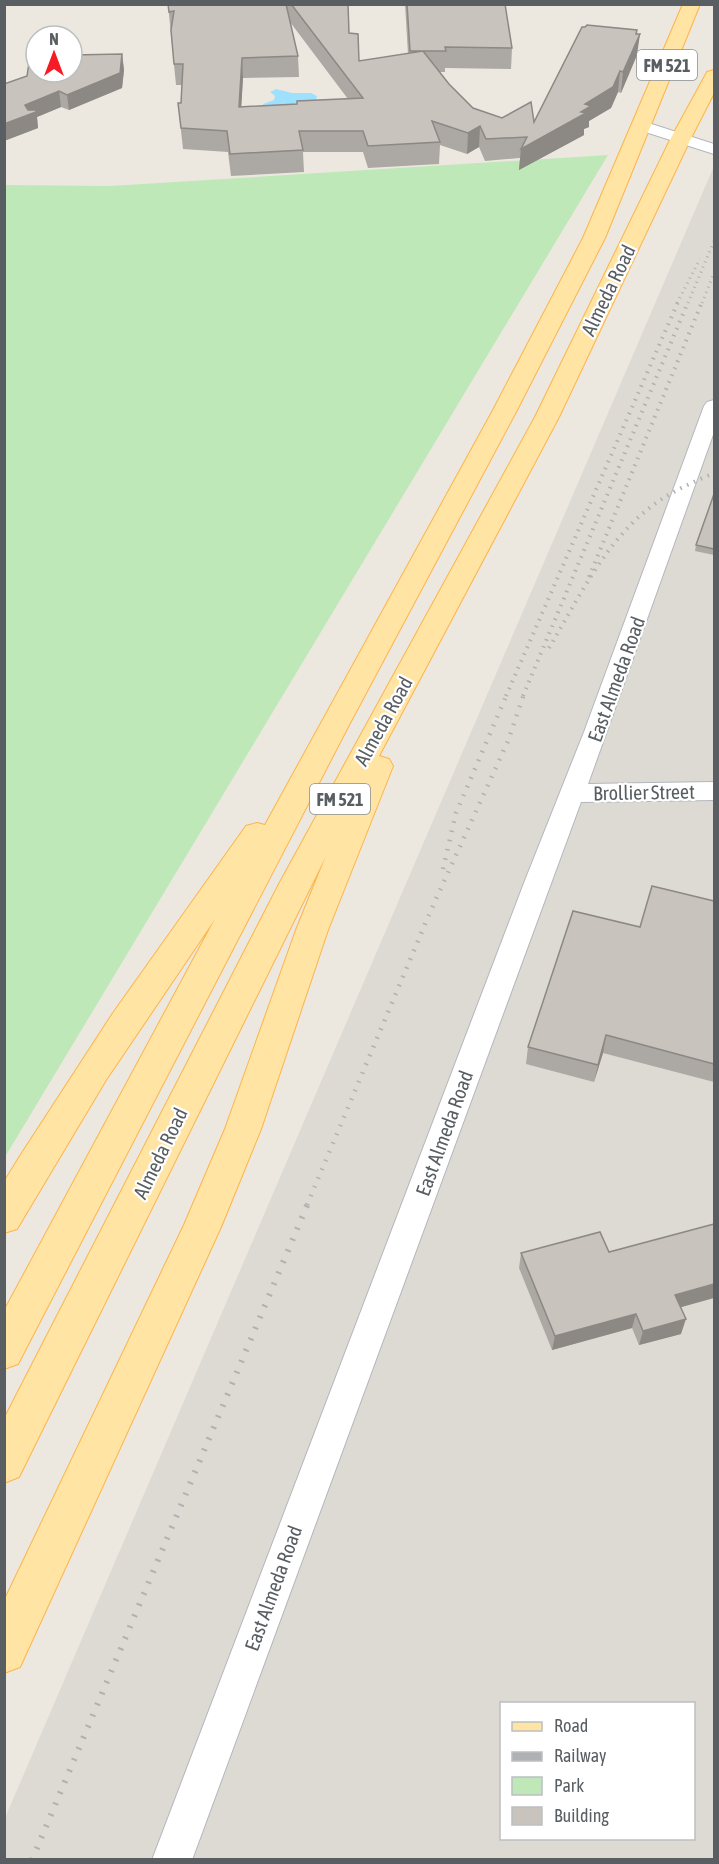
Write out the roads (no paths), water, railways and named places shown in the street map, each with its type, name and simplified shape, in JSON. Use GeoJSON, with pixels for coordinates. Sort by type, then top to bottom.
{"type":"FeatureCollection","features":[{"type":"Feature","properties":{"kind":"main road","name":"Almeda Road"},"geometry":{"type":"LineString","coordinates":[[4,1351],[594,238],[692,4]]}},
{"type":"Feature","properties":{"kind":"main road","name":"Almeda Road"},"geometry":{"type":"LineString","coordinates":[[4,1463],[327,824],[547,417],[681,138],[714,76]]}},
{"type":"Feature","properties":{"kind":"main road"},"geometry":{"type":"LineString","coordinates":[[4,1651],[197,1238],[243,1129],[312,930],[374,781],[408,677]]}},
{"type":"Feature","properties":{"kind":"main road"},"geometry":{"type":"LineString","coordinates":[[4,1217],[89,1074],[334,725]]}},
{"type":"Feature","properties":{"kind":"street"},"geometry":{"type":"LineString","coordinates":[[642,126],[714,149]]}},
{"type":"Feature","properties":{"kind":"street","name":"East Almeda Road"},"geometry":{"type":"LineString","coordinates":[[172,1860],[533,893],[573,793],[714,406]]}},
{"type":"Feature","properties":{"kind":"street","name":"Brollier Street"},"geometry":{"type":"LineString","coordinates":[[573,793],[714,791]]}},
{"type":"Feature","properties":{"kind":"water"},"geometry":{"type":"Polygon","coordinates":[[[276,89],[292,93],[311,93],[317,96],[318,102],[263,107],[263,104],[274,100],[275,96],[270,92],[276,89]]]}},
{"type":"Feature","properties":{"kind":"railway"},"geometry":{"type":"LineString","coordinates":[[688,303],[714,241]]}},
{"type":"Feature","properties":{"kind":"railway"},"geometry":{"type":"LineString","coordinates":[[677,303],[700,259]]}},
{"type":"Feature","properties":{"kind":"railway"},"geometry":{"type":"LineString","coordinates":[[702,303],[714,273]]}},
{"type":"Feature","properties":{"kind":"railway"},"geometry":{"type":"LineString","coordinates":[[506,696],[678,302]]}},
{"type":"Feature","properties":{"kind":"railway"},"geometry":{"type":"LineString","coordinates":[[523,696],[688,302]]}},
{"type":"Feature","properties":{"kind":"railway"},"geometry":{"type":"LineString","coordinates":[[589,577],[702,302]]}},
{"type":"Feature","properties":{"kind":"railway"},"geometry":{"type":"LineString","coordinates":[[549,648],[595,570],[608,551],[638,517],[663,498],[714,473]]}},
{"type":"Feature","properties":{"kind":"railway"},"geometry":{"type":"LineString","coordinates":[[443,869],[456,813],[507,694]]}},
{"type":"Feature","properties":{"kind":"railway"},"geometry":{"type":"LineString","coordinates":[[307,1205],[431,910],[508,741],[524,694]]}},
{"type":"Feature","properties":{"kind":"railway"},"geometry":{"type":"LineString","coordinates":[[32,1860],[308,1203]]}}]}
